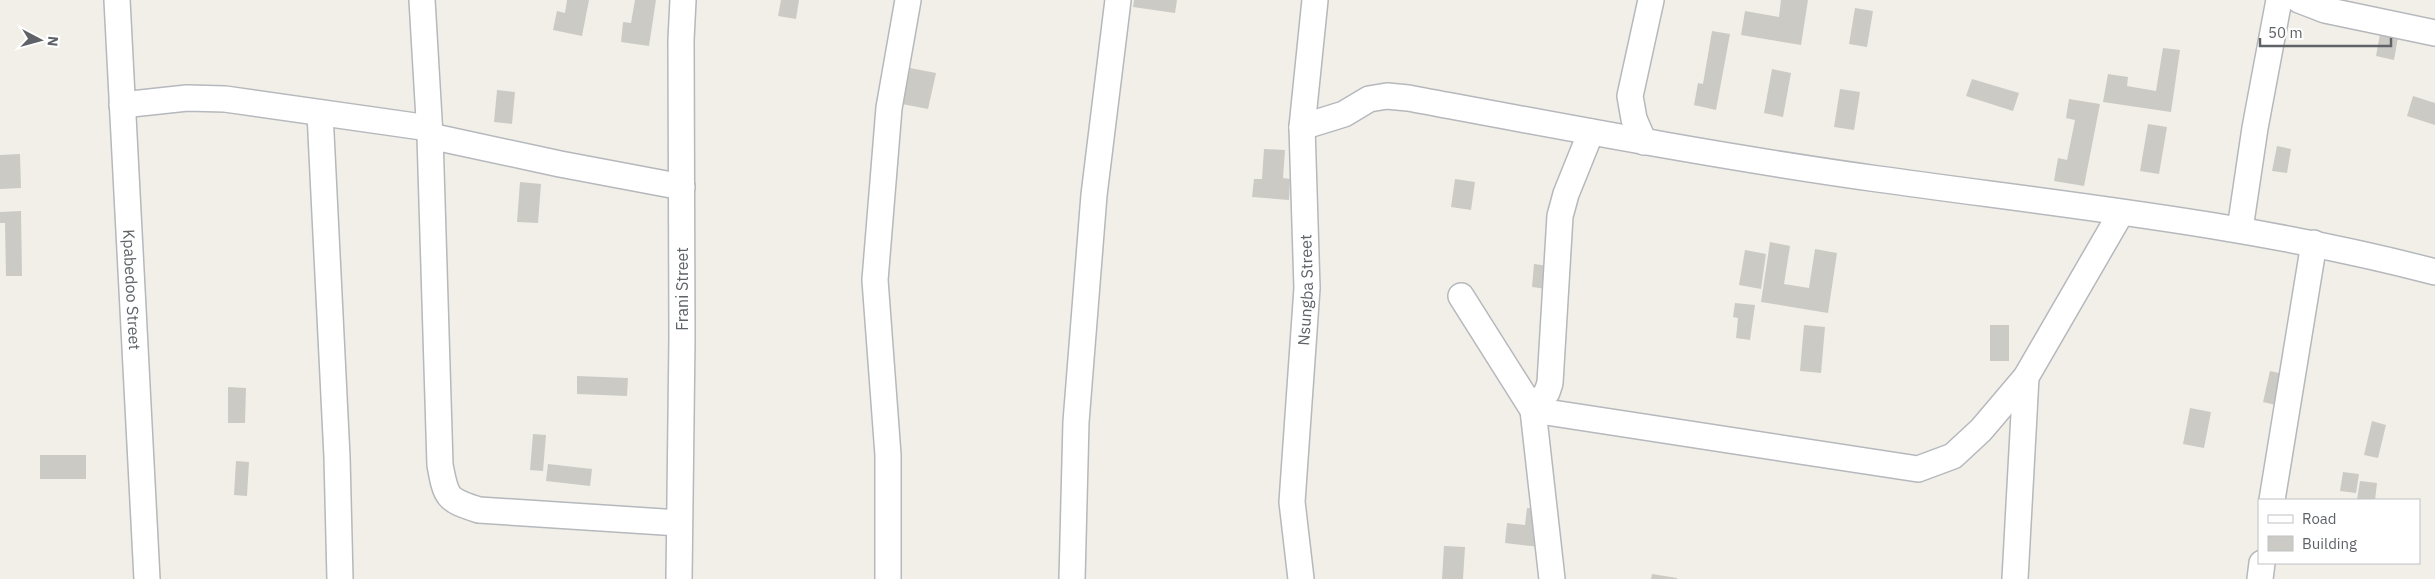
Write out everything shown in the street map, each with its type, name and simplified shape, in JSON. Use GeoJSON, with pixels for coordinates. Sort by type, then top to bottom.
{"type":"FeatureCollection","features":[{"type":"Feature","properties":{"kind":"street","name":"Kpabedoo Street"},"geometry":{"type":"LineString","coordinates":[[117,0],[147,579]]}},
{"type":"Feature","properties":{"kind":"street"},"geometry":{"type":"LineString","coordinates":[[422,0],[429,132],[440,465],[445,490],[455,503],[479,510],[679,524]]}},
{"type":"Feature","properties":{"kind":"street","name":"Frani Street"},"geometry":{"type":"LineString","coordinates":[[679,579],[682,338],[681,40],[683,0]]}},
{"type":"Feature","properties":{"kind":"street"},"geometry":{"type":"LineString","coordinates":[[888,579],[888,455],[875,280],[889,108],[908,0]]}},
{"type":"Feature","properties":{"kind":"street"},"geometry":{"type":"LineString","coordinates":[[1072,579],[1076,412],[1094,196],[1118,0]]}},
{"type":"Feature","properties":{"kind":"street","name":"Nsungba Street"},"geometry":{"type":"LineString","coordinates":[[1301,579],[1292,502],[1307,288],[1302,127],[1315,0]]}},
{"type":"Feature","properties":{"kind":"street"},"geometry":{"type":"LineString","coordinates":[[1644,142],[1634,119],[1630,96],[1651,0]]}},
{"type":"Feature","properties":{"kind":"street"},"geometry":{"type":"LineString","coordinates":[[2240,229],[2255,128],[2279,0]]}},
{"type":"Feature","properties":{"kind":"street"},"geometry":{"type":"LineString","coordinates":[[2299,0],[2325,10],[2435,33]]}},
{"type":"Feature","properties":{"kind":"street"},"geometry":{"type":"LineString","coordinates":[[1302,127],[1344,114],[1369,99],[1387,96],[1408,98],[1644,142],[1828,172],[2240,229],[2314,243],[2435,272]]}},
{"type":"Feature","properties":{"kind":"street"},"geometry":{"type":"LineString","coordinates":[[122,105],[188,98],[224,100],[320,113],[429,132],[560,164],[682,187]]}},
{"type":"Feature","properties":{"kind":"street"},"geometry":{"type":"LineString","coordinates":[[320,113],[336,447],[340,579]]}},
{"type":"Feature","properties":{"kind":"street"},"geometry":{"type":"LineString","coordinates":[[1533,410],[1547,392],[1550,382],[1560,216],[1566,194],[1591,132]]}},
{"type":"Feature","properties":{"kind":"street"},"geometry":{"type":"LineString","coordinates":[[1533,410],[1918,469],[1953,456],[1980,430],[2026,377],[2121,213]]}},
{"type":"Feature","properties":{"kind":"street"},"geometry":{"type":"LineString","coordinates":[[2272,499],[2314,243]]}},
{"type":"Feature","properties":{"kind":"street"},"geometry":{"type":"LineString","coordinates":[[1461,296],[1533,410],[1552,579]]}},
{"type":"Feature","properties":{"kind":"street"},"geometry":{"type":"LineString","coordinates":[[2015,579],[2026,377]]}},
{"type":"Feature","properties":{"kind":"street"},"geometry":{"type":"LineString","coordinates":[[2260,579],[2262,564]]}},
{"type":"Feature","properties":{"kind":"building"},"geometry":{"type":"Polygon","coordinates":[[[567,0],[589,0],[582,36],[553,30],[557,11],[565,13],[567,0]]]}},
{"type":"Feature","properties":{"kind":"building"},"geometry":{"type":"Polygon","coordinates":[[[635,0],[656,0],[649,46],[621,42],[623,22],[631,23],[635,0]]]}},
{"type":"Feature","properties":{"kind":"building"},"geometry":{"type":"Polygon","coordinates":[[[781,0],[799,0],[796,19],[778,16],[781,0]]]}},
{"type":"Feature","properties":{"kind":"building"},"geometry":{"type":"Polygon","coordinates":[[[1134,0],[1177,0],[1175,13],[1133,7],[1134,0]]]}},
{"type":"Feature","properties":{"kind":"building"},"geometry":{"type":"Polygon","coordinates":[[[1781,0],[1808,0],[1801,45],[1741,35],[1745,11],[1779,17],[1781,0]]]}},
{"type":"Feature","properties":{"kind":"building"},"geometry":{"type":"Polygon","coordinates":[[[1855,8],[1873,11],[1867,47],[1849,44],[1855,8]]]}},
{"type":"Feature","properties":{"kind":"building"},"geometry":{"type":"Polygon","coordinates":[[[2382,23],[2400,26],[2394,60],[2376,56],[2382,23]]]}},
{"type":"Feature","properties":{"kind":"building"},"geometry":{"type":"Polygon","coordinates":[[[1712,31],[1730,34],[1716,110],[1694,105],[1698,83],[1703,84],[1712,31]]]}},
{"type":"Feature","properties":{"kind":"building"},"geometry":{"type":"Polygon","coordinates":[[[2163,48],[2180,50],[2171,112],[2103,102],[2108,74],[2128,77],[2127,86],[2156,91],[2163,48]]]}},
{"type":"Feature","properties":{"kind":"building"},"geometry":{"type":"Polygon","coordinates":[[[910,68],[936,73],[928,109],[902,104],[910,68]]]}},
{"type":"Feature","properties":{"kind":"building"},"geometry":{"type":"Polygon","coordinates":[[[1772,69],[1791,73],[1783,117],[1764,113],[1772,69]]]}},
{"type":"Feature","properties":{"kind":"building"},"geometry":{"type":"Polygon","coordinates":[[[1972,79],[2019,93],[2013,111],[1966,96],[1972,79]]]}},
{"type":"Feature","properties":{"kind":"building"},"geometry":{"type":"Polygon","coordinates":[[[1840,89],[1860,92],[1854,130],[1834,127],[1840,89]]]}},
{"type":"Feature","properties":{"kind":"building"},"geometry":{"type":"Polygon","coordinates":[[[497,90],[515,92],[512,124],[494,122],[497,90]]]}},
{"type":"Feature","properties":{"kind":"building"},"geometry":{"type":"Polygon","coordinates":[[[2413,96],[2435,103],[2435,125],[2407,116],[2413,96]]]}},
{"type":"Feature","properties":{"kind":"building"},"geometry":{"type":"Polygon","coordinates":[[[2069,99],[2100,104],[2084,186],[2054,181],[2058,158],[2067,160],[2075,120],[2066,118],[2069,99]]]}},
{"type":"Feature","properties":{"kind":"building"},"geometry":{"type":"Polygon","coordinates":[[[2148,124],[2167,127],[2159,174],[2140,171],[2148,124]]]}},
{"type":"Feature","properties":{"kind":"building"},"geometry":{"type":"Polygon","coordinates":[[[2277,146],[2291,149],[2287,173],[2272,171],[2277,146]]]}},
{"type":"Feature","properties":{"kind":"building"},"geometry":{"type":"Polygon","coordinates":[[[1264,149],[1285,150],[1283,178],[1290,179],[1289,200],[1252,197],[1254,179],[1262,179],[1264,149]]]}},
{"type":"Feature","properties":{"kind":"building"},"geometry":{"type":"Polygon","coordinates":[[[20,154],[21,188],[0,189],[0,155],[20,154]]]}},
{"type":"Feature","properties":{"kind":"building"},"geometry":{"type":"Polygon","coordinates":[[[1455,179],[1475,182],[1471,210],[1451,207],[1455,179]]]}},
{"type":"Feature","properties":{"kind":"building"},"geometry":{"type":"Polygon","coordinates":[[[520,182],[541,184],[538,223],[517,222],[520,182]]]}},
{"type":"Feature","properties":{"kind":"building"},"geometry":{"type":"Polygon","coordinates":[[[21,211],[22,276],[6,276],[5,223],[0,223],[0,212],[21,211]]]}},
{"type":"Feature","properties":{"kind":"building"},"geometry":{"type":"Polygon","coordinates":[[[1770,242],[1790,246],[1784,284],[1809,288],[1815,249],[1837,253],[1828,313],[1761,302],[1770,242]]]}},
{"type":"Feature","properties":{"kind":"building"},"geometry":{"type":"Polygon","coordinates":[[[1745,250],[1766,254],[1761,289],[1739,285],[1745,250]]]}},
{"type":"Feature","properties":{"kind":"building"},"geometry":{"type":"Polygon","coordinates":[[[1534,264],[1549,266],[1547,289],[1532,287],[1534,264]]]}},
{"type":"Feature","properties":{"kind":"building"},"geometry":{"type":"Polygon","coordinates":[[[1735,303],[1755,305],[1750,340],[1736,338],[1738,318],[1733,317],[1735,303]]]}},
{"type":"Feature","properties":{"kind":"building"},"geometry":{"type":"Polygon","coordinates":[[[1804,325],[1825,327],[1821,373],[1800,371],[1804,325]]]}},
{"type":"Feature","properties":{"kind":"building"},"geometry":{"type":"Polygon","coordinates":[[[1990,325],[2009,325],[2009,361],[1990,361],[1990,325]]]}},
{"type":"Feature","properties":{"kind":"building"},"geometry":{"type":"Polygon","coordinates":[[[2270,371],[2283,374],[2276,405],[2263,402],[2270,371]]]}},
{"type":"Feature","properties":{"kind":"building"},"geometry":{"type":"Polygon","coordinates":[[[577,376],[628,378],[627,396],[577,394],[577,376]]]}},
{"type":"Feature","properties":{"kind":"building"},"geometry":{"type":"Polygon","coordinates":[[[228,387],[246,388],[245,423],[228,423],[228,387]]]}},
{"type":"Feature","properties":{"kind":"building"},"geometry":{"type":"Polygon","coordinates":[[[2190,408],[2211,412],[2204,448],[2183,444],[2190,408]]]}},
{"type":"Feature","properties":{"kind":"building"},"geometry":{"type":"Polygon","coordinates":[[[2372,421],[2386,425],[2378,458],[2364,455],[2372,421]]]}},
{"type":"Feature","properties":{"kind":"building"},"geometry":{"type":"Polygon","coordinates":[[[533,434],[546,435],[543,471],[530,470],[533,434]]]}},
{"type":"Feature","properties":{"kind":"building"},"geometry":{"type":"Polygon","coordinates":[[[40,455],[86,455],[86,479],[40,479],[40,455]]]}},
{"type":"Feature","properties":{"kind":"building"},"geometry":{"type":"Polygon","coordinates":[[[236,461],[249,462],[247,496],[234,495],[236,461]]]}},
{"type":"Feature","properties":{"kind":"building"},"geometry":{"type":"Polygon","coordinates":[[[548,464],[592,469],[590,486],[546,481],[548,464]]]}},
{"type":"Feature","properties":{"kind":"building"},"geometry":{"type":"Polygon","coordinates":[[[2343,472],[2359,474],[2356,493],[2340,491],[2343,472]]]}},
{"type":"Feature","properties":{"kind":"building"},"geometry":{"type":"Polygon","coordinates":[[[2360,481],[2377,483],[2375,499],[2357,499],[2360,481]]]}},
{"type":"Feature","properties":{"kind":"building"},"geometry":{"type":"Polygon","coordinates":[[[1527,508],[1544,509],[1540,547],[1505,543],[1507,523],[1525,525],[1527,508]]]}},
{"type":"Feature","properties":{"kind":"building"},"geometry":{"type":"Polygon","coordinates":[[[1444,546],[1465,547],[1463,579],[1442,579],[1444,546]]]}},
{"type":"Feature","properties":{"kind":"building"},"geometry":{"type":"Polygon","coordinates":[[[1652,574],[1677,578],[1677,579],[1651,579],[1652,574]]]}}]}
